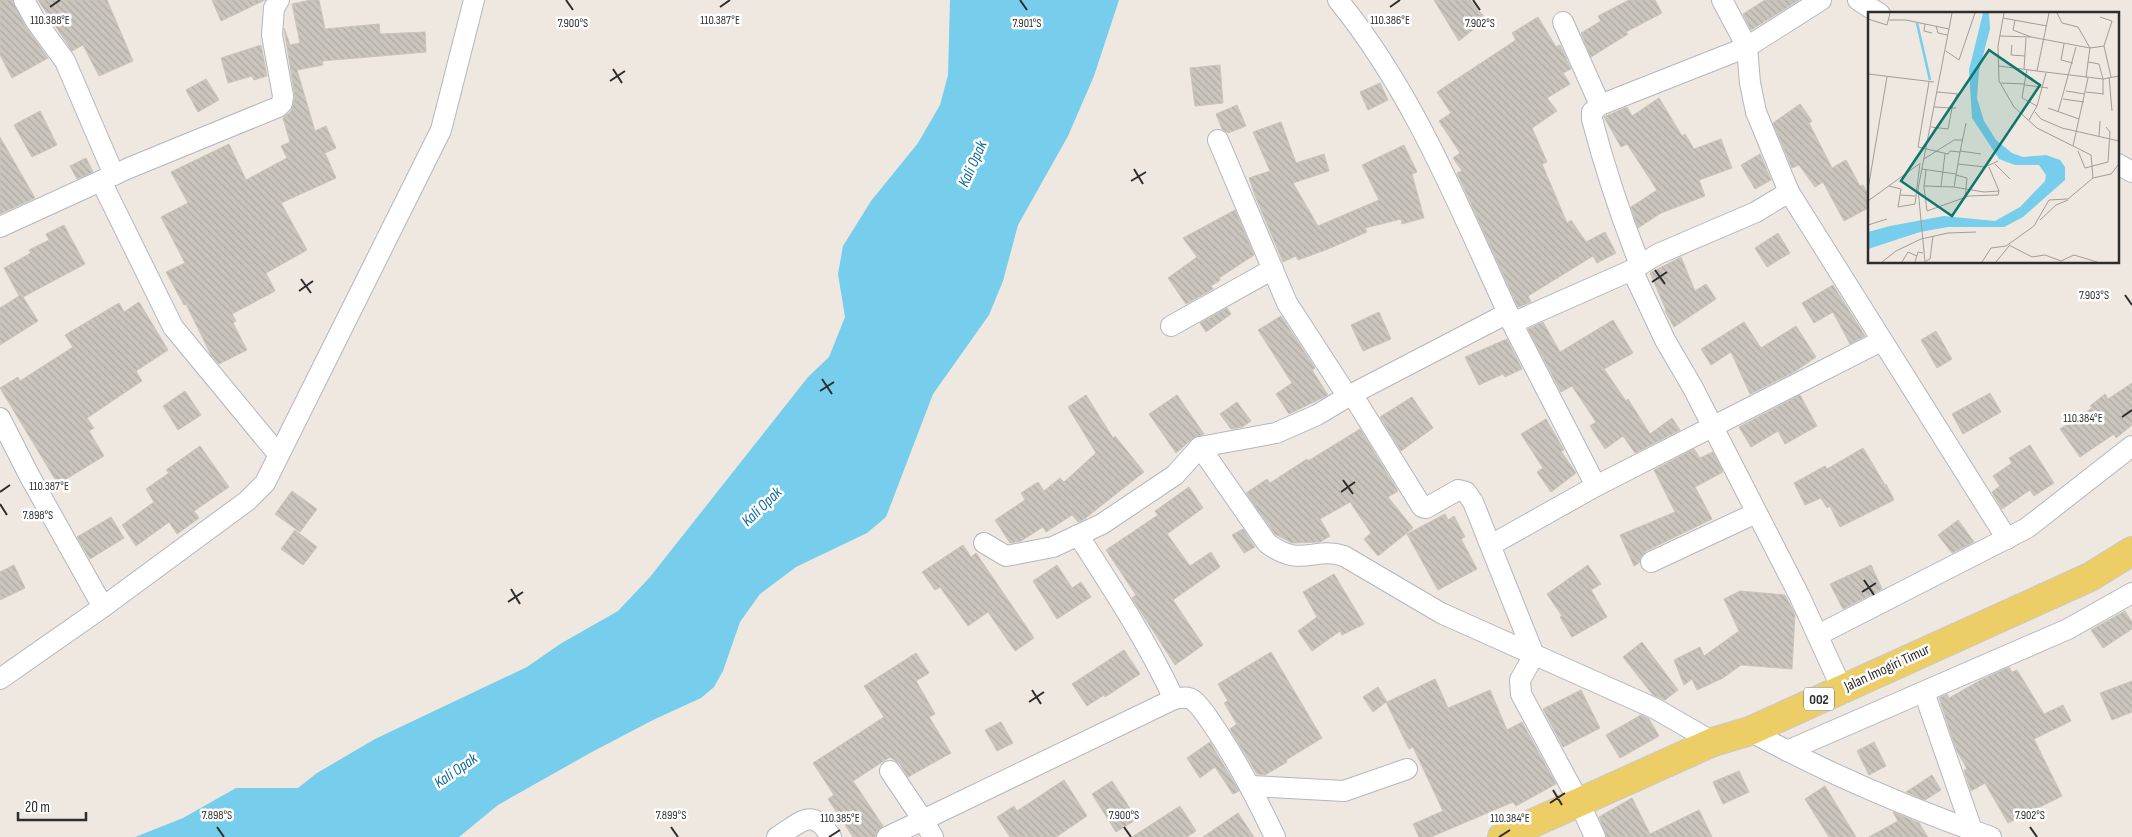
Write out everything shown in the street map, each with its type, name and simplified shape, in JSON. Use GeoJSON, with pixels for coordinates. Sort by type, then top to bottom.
{"type":"FeatureCollection","features":[{"type":"Feature","properties":{"kind":"main road","name":"Jalan Imogiri Timur"},"geometry":{"type":"LineString","coordinates":[[1502,837],[1712,742],[1750,730],[2090,577],[2132,552]]}},
{"type":"Feature","properties":{"kind":"street"},"geometry":{"type":"LineString","coordinates":[[24,0],[35,20],[64,61],[107,178],[173,327],[278,454]]}},
{"type":"Feature","properties":{"kind":"street"},"geometry":{"type":"LineString","coordinates":[[0,227],[107,178],[275,109],[282,103],[272,35],[274,8],[279,0]]}},
{"type":"Feature","properties":{"kind":"street"},"geometry":{"type":"LineString","coordinates":[[0,679],[103,607],[247,500],[264,483],[441,130],[474,0]]}},
{"type":"Feature","properties":{"kind":"street"},"geometry":{"type":"LineString","coordinates":[[1338,0],[1365,33],[1416,116],[1441,165],[1510,318],[1596,486]]}},
{"type":"Feature","properties":{"kind":"street"},"geometry":{"type":"LineString","coordinates":[[1722,0],[1747,47],[1750,82],[1756,112],[1789,192],[2007,539]]}},
{"type":"Feature","properties":{"kind":"street"},"geometry":{"type":"LineString","coordinates":[[1821,0],[1747,47],[1600,105],[1592,112],[1592,119],[1636,268],[1664,340],[1693,388],[1800,595],[1842,689]]}},
{"type":"Feature","properties":{"kind":"street"},"geometry":{"type":"LineString","coordinates":[[1858,0],[1877,12]]}},
{"type":"Feature","properties":{"kind":"street"},"geometry":{"type":"LineString","coordinates":[[1563,22],[1600,105]]}},
{"type":"Feature","properties":{"kind":"street"},"geometry":{"type":"LineString","coordinates":[[1218,140],[1287,303],[1350,395],[1422,507],[1426,508],[1458,490],[1466,492],[1473,502],[1534,655]]}},
{"type":"Feature","properties":{"kind":"street"},"geometry":{"type":"LineString","coordinates":[[2120,165],[2132,172]]}},
{"type":"Feature","properties":{"kind":"street"},"geometry":{"type":"LineString","coordinates":[[984,543],[1006,556],[1053,547],[1102,524],[1175,475],[1200,447],[1276,433],[1317,415],[1350,395],[1510,318],[1636,268],[1658,254],[1756,212],[1789,192]]}},
{"type":"Feature","properties":{"kind":"street"},"geometry":{"type":"LineString","coordinates":[[1171,326],[1273,268]]}},
{"type":"Feature","properties":{"kind":"street"},"geometry":{"type":"LineString","coordinates":[[1491,545],[1596,486],[1882,341]]}},
{"type":"Feature","properties":{"kind":"street"},"geometry":{"type":"LineString","coordinates":[[0,418],[29,475],[103,607]]}},
{"type":"Feature","properties":{"kind":"street"},"geometry":{"type":"LineString","coordinates":[[1818,635],[2027,528],[2132,446]]}},
{"type":"Feature","properties":{"kind":"street"},"geometry":{"type":"LineString","coordinates":[[1200,447],[1267,543],[1276,550],[1301,558],[1335,553],[1344,556],[1442,613],[1656,709],[1712,742]]}},
{"type":"Feature","properties":{"kind":"street"},"geometry":{"type":"LineString","coordinates":[[1651,562],[1756,513]]}},
{"type":"Feature","properties":{"kind":"street"},"geometry":{"type":"LineString","coordinates":[[1078,535],[1125,606],[1154,657],[1174,698]]}},
{"type":"Feature","properties":{"kind":"street"},"geometry":{"type":"LineString","coordinates":[[1787,751],[2068,629],[2132,593]]}},
{"type":"Feature","properties":{"kind":"street"},"geometry":{"type":"LineString","coordinates":[[1534,655],[1520,680],[1522,694],[1579,802],[1595,837]]}},
{"type":"Feature","properties":{"kind":"street"},"geometry":{"type":"LineString","coordinates":[[1924,692],[1981,834]]}},
{"type":"Feature","properties":{"kind":"street"},"geometry":{"type":"LineString","coordinates":[[887,837],[928,829],[1174,698],[1186,697],[1193,701],[1212,724],[1251,786],[1275,837]]}},
{"type":"Feature","properties":{"kind":"street"},"geometry":{"type":"LineString","coordinates":[[1750,730],[1787,751],[1981,834]]}},
{"type":"Feature","properties":{"kind":"street"},"geometry":{"type":"LineString","coordinates":[[1251,786],[1344,791],[1407,769]]}},
{"type":"Feature","properties":{"kind":"street"},"geometry":{"type":"LineString","coordinates":[[890,771],[928,829]]}},
{"type":"Feature","properties":{"kind":"street"},"geometry":{"type":"LineString","coordinates":[[777,837],[808,819],[817,819],[823,824],[831,837]]}},
{"type":"Feature","properties":{"kind":"water","name":"Kali Opak"},"geometry":{"type":"Polygon","coordinates":[[[950,0],[1119,0],[1094,76],[1068,136],[1018,225],[1003,281],[989,315],[933,394],[886,517],[867,533],[796,567],[760,594],[740,622],[723,671],[714,687],[701,698],[653,720],[590,753],[498,805],[459,837],[135,837],[183,818],[236,788],[298,788],[317,773],[375,739],[527,667],[560,644],[618,611],[650,577],[808,377],[829,357],[845,317],[838,274],[843,246],[871,201],[918,143],[940,105],[948,75],[950,0]]]}},
{"type":"Feature","properties":{"kind":"building"},"geometry":{"type":"Polygon","coordinates":[[[0,0],[12,0],[25,26],[48,58],[12,78],[0,55],[0,0]]]}},
{"type":"Feature","properties":{"kind":"building"},"geometry":{"type":"Polygon","coordinates":[[[38,0],[107,0],[133,61],[99,76],[83,45],[72,51],[38,0]]]}},
{"type":"Feature","properties":{"kind":"building"},"geometry":{"type":"Polygon","coordinates":[[[212,0],[265,0],[221,21],[212,0]]]}},
{"type":"Feature","properties":{"kind":"building"},"geometry":{"type":"Polygon","coordinates":[[[319,0],[325,29],[379,24],[380,34],[425,32],[426,52],[322,61],[323,65],[297,70],[315,131],[326,126],[336,148],[325,153],[336,178],[281,203],[307,250],[266,273],[275,291],[232,314],[236,321],[233,323],[247,350],[219,364],[211,355],[186,304],[184,305],[166,272],[185,263],[161,217],[188,203],[171,172],[229,144],[246,180],[287,158],[281,146],[290,142],[283,118],[291,111],[295,97],[284,28],[290,45],[300,43],[292,4],[319,0]]]}},
{"type":"Feature","properties":{"kind":"building"},"geometry":{"type":"Polygon","coordinates":[[[1434,0],[1470,0],[1486,19],[1459,41],[1434,0]]]}},
{"type":"Feature","properties":{"kind":"building"},"geometry":{"type":"Polygon","coordinates":[[[1629,0],[1655,0],[1662,13],[1626,32],[1628,34],[1591,57],[1581,33],[1601,21],[1598,16],[1629,0]]]}},
{"type":"Feature","properties":{"kind":"building"},"geometry":{"type":"Polygon","coordinates":[[[1765,0],[1799,0],[1751,30],[1743,14],[1765,0]]]}},
{"type":"Feature","properties":{"kind":"building"},"geometry":{"type":"Polygon","coordinates":[[[1538,17],[1556,47],[1560,45],[1571,69],[1563,73],[1570,84],[1547,98],[1557,111],[1532,128],[1547,162],[1542,164],[1567,223],[1571,220],[1586,242],[1605,232],[1616,253],[1597,263],[1593,256],[1528,296],[1531,302],[1518,307],[1457,173],[1462,171],[1453,158],[1460,153],[1439,121],[1451,113],[1437,92],[1516,40],[1512,33],[1538,17]]]}},
{"type":"Feature","properties":{"kind":"building"},"geometry":{"type":"Polygon","coordinates":[[[261,45],[267,76],[254,80],[252,76],[228,83],[221,58],[261,45]]]}},
{"type":"Feature","properties":{"kind":"building"},"geometry":{"type":"Polygon","coordinates":[[[1220,65],[1223,103],[1195,106],[1190,68],[1220,65]]]}},
{"type":"Feature","properties":{"kind":"building"},"geometry":{"type":"Polygon","coordinates":[[[206,79],[219,100],[198,112],[186,90],[206,79]]]}},
{"type":"Feature","properties":{"kind":"building"},"geometry":{"type":"Polygon","coordinates":[[[1380,83],[1388,100],[1368,110],[1360,92],[1380,83]]]}},
{"type":"Feature","properties":{"kind":"building"},"geometry":{"type":"Polygon","coordinates":[[[1659,98],[1682,136],[1685,134],[1694,149],[1721,139],[1732,168],[1699,180],[1705,196],[1661,213],[1638,228],[1631,207],[1657,190],[1627,144],[1621,147],[1604,117],[1627,107],[1632,116],[1659,98]]]}},
{"type":"Feature","properties":{"kind":"building"},"geometry":{"type":"Polygon","coordinates":[[[1800,104],[1812,121],[1809,123],[1832,168],[1846,160],[1860,186],[1863,185],[1868,194],[1868,208],[1844,221],[1823,182],[1815,187],[1799,165],[1792,168],[1773,123],[1800,104]]]}},
{"type":"Feature","properties":{"kind":"building"},"geometry":{"type":"Polygon","coordinates":[[[1237,105],[1246,126],[1228,133],[1222,129],[1216,114],[1237,105]]]}},
{"type":"Feature","properties":{"kind":"building"},"geometry":{"type":"Polygon","coordinates":[[[40,111],[57,145],[32,157],[14,125],[40,111]]]}},
{"type":"Feature","properties":{"kind":"building"},"geometry":{"type":"Polygon","coordinates":[[[1281,122],[1296,163],[1324,154],[1329,171],[1293,183],[1318,226],[1379,200],[1362,165],[1404,145],[1417,172],[1412,174],[1424,218],[1402,224],[1401,219],[1365,228],[1367,232],[1328,249],[1298,260],[1296,256],[1283,262],[1249,178],[1270,171],[1253,132],[1281,122]]]}},
{"type":"Feature","properties":{"kind":"building"},"geometry":{"type":"Polygon","coordinates":[[[0,137],[35,198],[0,214],[0,137]]]}},
{"type":"Feature","properties":{"kind":"building"},"geometry":{"type":"Polygon","coordinates":[[[1760,154],[1771,180],[1755,189],[1741,165],[1760,154]]]}},
{"type":"Feature","properties":{"kind":"building"},"geometry":{"type":"Polygon","coordinates":[[[86,158],[93,172],[77,179],[70,166],[86,158]]]}},
{"type":"Feature","properties":{"kind":"building"},"geometry":{"type":"Polygon","coordinates":[[[1235,210],[1254,255],[1219,278],[1220,280],[1211,286],[1213,289],[1186,304],[1168,278],[1197,257],[1183,238],[1235,210]]]}},
{"type":"Feature","properties":{"kind":"building"},"geometry":{"type":"Polygon","coordinates":[[[64,225],[85,264],[23,297],[38,321],[0,345],[0,308],[19,296],[4,268],[31,253],[29,250],[49,240],[46,234],[64,225]]]}},
{"type":"Feature","properties":{"kind":"building"},"geometry":{"type":"Polygon","coordinates":[[[1778,233],[1790,253],[1767,267],[1755,248],[1778,233]]]}},
{"type":"Feature","properties":{"kind":"building"},"geometry":{"type":"Polygon","coordinates":[[[1681,257],[1695,291],[1706,284],[1716,299],[1674,327],[1665,311],[1650,273],[1681,257]]]}},
{"type":"Feature","properties":{"kind":"building"},"geometry":{"type":"Polygon","coordinates":[[[1833,285],[1865,336],[1850,344],[1833,312],[1814,323],[1802,303],[1833,285]]]}},
{"type":"Feature","properties":{"kind":"building"},"geometry":{"type":"Polygon","coordinates":[[[139,302],[168,350],[136,371],[142,381],[87,418],[94,428],[89,431],[104,456],[58,484],[0,388],[18,377],[20,381],[73,347],[65,335],[119,303],[124,312],[139,302]]]}},
{"type":"Feature","properties":{"kind":"building"},"geometry":{"type":"Polygon","coordinates":[[[1227,308],[1231,314],[1206,332],[1200,323],[1227,308]]]}},
{"type":"Feature","properties":{"kind":"building"},"geometry":{"type":"Polygon","coordinates":[[[1379,312],[1391,339],[1363,351],[1351,325],[1379,312]]]}},
{"type":"Feature","properties":{"kind":"building"},"geometry":{"type":"Polygon","coordinates":[[[1281,316],[1315,368],[1312,370],[1328,395],[1289,414],[1276,394],[1292,383],[1258,330],[1281,316]]]}},
{"type":"Feature","properties":{"kind":"building"},"geometry":{"type":"Polygon","coordinates":[[[1613,320],[1633,353],[1604,369],[1626,401],[1628,399],[1650,434],[1672,418],[1680,430],[1635,453],[1623,436],[1605,449],[1590,426],[1596,422],[1572,386],[1561,392],[1528,329],[1543,322],[1560,352],[1613,320]]]}},
{"type":"Feature","properties":{"kind":"building"},"geometry":{"type":"Polygon","coordinates":[[[1744,322],[1761,348],[1796,326],[1816,357],[1794,372],[1750,394],[1731,352],[1711,365],[1701,349],[1744,322]]]}},
{"type":"Feature","properties":{"kind":"building"},"geometry":{"type":"Polygon","coordinates":[[[1936,331],[1952,359],[1937,368],[1921,340],[1936,331]]]}},
{"type":"Feature","properties":{"kind":"building"},"geometry":{"type":"Polygon","coordinates":[[[1507,339],[1522,369],[1505,377],[1503,374],[1479,385],[1465,357],[1507,339]]]}},
{"type":"Feature","properties":{"kind":"building"},"geometry":{"type":"Polygon","coordinates":[[[2132,383],[2132,425],[2116,438],[2114,434],[2080,457],[2060,429],[2092,408],[2090,406],[2105,394],[2108,399],[2132,383]]]}},
{"type":"Feature","properties":{"kind":"building"},"geometry":{"type":"Polygon","coordinates":[[[185,391],[201,415],[178,430],[163,406],[185,391]]]}},
{"type":"Feature","properties":{"kind":"building"},"geometry":{"type":"Polygon","coordinates":[[[1990,393],[2001,412],[1963,434],[1952,414],[1990,393]]]}},
{"type":"Feature","properties":{"kind":"building"},"geometry":{"type":"Polygon","coordinates":[[[1086,395],[1113,438],[1115,436],[1144,472],[1083,520],[1078,522],[1072,515],[1046,532],[1043,527],[1021,541],[1010,543],[995,520],[1025,500],[1021,493],[1038,482],[1044,491],[1060,478],[1064,482],[1096,453],[1068,407],[1086,395]]]}},
{"type":"Feature","properties":{"kind":"building"},"geometry":{"type":"Polygon","coordinates":[[[1177,395],[1204,434],[1193,438],[1176,453],[1149,414],[1177,395]]]}},
{"type":"Feature","properties":{"kind":"building"},"geometry":{"type":"Polygon","coordinates":[[[1800,395],[1817,426],[1785,444],[1778,431],[1751,447],[1739,427],[1800,395]]]}},
{"type":"Feature","properties":{"kind":"building"},"geometry":{"type":"Polygon","coordinates":[[[1412,397],[1433,428],[1401,451],[1380,417],[1412,397]]]}},
{"type":"Feature","properties":{"kind":"building"},"geometry":{"type":"Polygon","coordinates":[[[1237,402],[1251,421],[1242,427],[1231,429],[1220,414],[1237,402]]]}},
{"type":"Feature","properties":{"kind":"building"},"geometry":{"type":"Polygon","coordinates":[[[1546,419],[1564,450],[1561,451],[1576,473],[1551,492],[1537,472],[1543,468],[1521,434],[1546,419]]]}},
{"type":"Feature","properties":{"kind":"building"},"geometry":{"type":"Polygon","coordinates":[[[1360,429],[1398,491],[1388,497],[1413,528],[1378,556],[1364,539],[1371,533],[1350,502],[1320,519],[1330,536],[1320,542],[1292,543],[1275,534],[1246,493],[1267,479],[1270,483],[1307,459],[1308,461],[1360,429]]]}},
{"type":"Feature","properties":{"kind":"building"},"geometry":{"type":"Polygon","coordinates":[[[2030,445],[2054,483],[2034,496],[2030,490],[2002,509],[1992,492],[2000,486],[1993,476],[2012,463],[2009,458],[2030,445]]]}},
{"type":"Feature","properties":{"kind":"building"},"geometry":{"type":"Polygon","coordinates":[[[200,446],[229,487],[194,511],[199,518],[177,534],[169,522],[136,546],[122,525],[154,502],[146,489],[169,473],[166,470],[200,446]]]}},
{"type":"Feature","properties":{"kind":"building"},"geometry":{"type":"Polygon","coordinates":[[[1863,448],[1894,500],[1840,527],[1830,506],[1827,508],[1821,498],[1805,505],[1794,483],[1825,466],[1827,469],[1863,448]]]}},
{"type":"Feature","properties":{"kind":"building"},"geometry":{"type":"Polygon","coordinates":[[[1694,449],[1700,458],[1713,452],[1723,472],[1695,487],[1712,519],[1646,551],[1641,556],[1639,563],[1634,566],[1620,535],[1675,512],[1654,470],[1694,449]]]}},
{"type":"Feature","properties":{"kind":"building"},"geometry":{"type":"Polygon","coordinates":[[[1189,487],[1203,508],[1167,534],[1190,566],[1211,552],[1220,567],[1173,600],[1203,645],[1175,665],[1132,598],[1136,595],[1106,550],[1158,515],[1155,511],[1189,487]]]}},
{"type":"Feature","properties":{"kind":"building"},"geometry":{"type":"Polygon","coordinates":[[[292,491],[317,509],[300,532],[275,514],[292,491]]]}},
{"type":"Feature","properties":{"kind":"building"},"geometry":{"type":"Polygon","coordinates":[[[1445,514],[1448,520],[1454,516],[1465,537],[1461,539],[1477,569],[1438,590],[1407,534],[1445,514]]]}},
{"type":"Feature","properties":{"kind":"building"},"geometry":{"type":"Polygon","coordinates":[[[111,517],[124,538],[90,559],[77,537],[111,517]]]}},
{"type":"Feature","properties":{"kind":"building"},"geometry":{"type":"Polygon","coordinates":[[[1958,520],[1974,542],[1952,553],[1938,535],[1958,520]]]}},
{"type":"Feature","properties":{"kind":"building"},"geometry":{"type":"Polygon","coordinates":[[[1243,529],[1255,547],[1244,553],[1232,535],[1243,529]]]}},
{"type":"Feature","properties":{"kind":"building"},"geometry":{"type":"Polygon","coordinates":[[[295,530],[317,547],[303,565],[281,549],[295,530]]]}},
{"type":"Feature","properties":{"kind":"building"},"geometry":{"type":"Polygon","coordinates":[[[963,545],[971,557],[976,553],[1034,638],[1015,651],[988,612],[968,626],[940,587],[935,590],[922,572],[963,545]]]}},
{"type":"Feature","properties":{"kind":"building"},"geometry":{"type":"Polygon","coordinates":[[[14,565],[25,588],[0,600],[0,572],[14,565]]]}},
{"type":"Feature","properties":{"kind":"building"},"geometry":{"type":"Polygon","coordinates":[[[1057,565],[1072,588],[1081,582],[1091,597],[1057,619],[1033,581],[1057,565]]]}},
{"type":"Feature","properties":{"kind":"building"},"geometry":{"type":"Polygon","coordinates":[[[1588,565],[1601,584],[1591,590],[1607,617],[1572,637],[1560,617],[1562,616],[1547,594],[1588,565]]]}},
{"type":"Feature","properties":{"kind":"building"},"geometry":{"type":"Polygon","coordinates":[[[1871,565],[1882,589],[1843,609],[1830,584],[1871,565]]]}},
{"type":"Feature","properties":{"kind":"building"},"geometry":{"type":"Polygon","coordinates":[[[1334,574],[1364,624],[1342,635],[1340,631],[1312,651],[1298,631],[1317,617],[1303,592],[1334,574]]]}},
{"type":"Feature","properties":{"kind":"building"},"geometry":{"type":"Polygon","coordinates":[[[1740,591],[1785,595],[1795,614],[1792,669],[1741,665],[1723,678],[1697,690],[1692,679],[1684,685],[1674,660],[1700,647],[1704,656],[1739,631],[1724,599],[1740,591]]]}},
{"type":"Feature","properties":{"kind":"building"},"geometry":{"type":"Polygon","coordinates":[[[2125,611],[2132,622],[2132,629],[2103,648],[2091,630],[2125,611]]]}},
{"type":"Feature","properties":{"kind":"building"},"geometry":{"type":"Polygon","coordinates":[[[1642,642],[1678,690],[1665,700],[1653,695],[1623,657],[1642,642]]]}},
{"type":"Feature","properties":{"kind":"building"},"geometry":{"type":"Polygon","coordinates":[[[1124,650],[1140,674],[1105,697],[1104,695],[1087,706],[1072,684],[1124,650]]]}},
{"type":"Feature","properties":{"kind":"building"},"geometry":{"type":"Polygon","coordinates":[[[1271,652],[1322,738],[1265,775],[1257,774],[1230,729],[1237,724],[1224,703],[1228,701],[1218,684],[1271,652]]]}},
{"type":"Feature","properties":{"kind":"building"},"geometry":{"type":"Polygon","coordinates":[[[916,653],[929,673],[916,681],[935,714],[929,717],[951,753],[908,777],[900,764],[890,757],[853,781],[883,826],[877,831],[875,837],[853,837],[828,799],[834,795],[813,763],[884,717],[864,686],[916,653]]]}},
{"type":"Feature","properties":{"kind":"building"},"geometry":{"type":"Polygon","coordinates":[[[2009,667],[2012,672],[2017,670],[2044,714],[2063,705],[2071,721],[2034,739],[2062,796],[2008,823],[1985,783],[1971,791],[1964,770],[1967,769],[1956,749],[1939,698],[1947,694],[1949,698],[2009,667]]]}},
{"type":"Feature","properties":{"kind":"building"},"geometry":{"type":"Polygon","coordinates":[[[1435,679],[1448,708],[1490,690],[1507,730],[1522,722],[1556,784],[1516,806],[1513,802],[1431,837],[1419,837],[1413,824],[1443,811],[1413,747],[1409,749],[1386,702],[1373,712],[1363,697],[1378,687],[1387,702],[1435,679]]]}},
{"type":"Feature","properties":{"kind":"building"},"geometry":{"type":"Polygon","coordinates":[[[2132,681],[2132,712],[2112,720],[2100,693],[2132,681]]]}},
{"type":"Feature","properties":{"kind":"building"},"geometry":{"type":"Polygon","coordinates":[[[1581,690],[1600,728],[1563,747],[1543,709],[1581,690]]]}},
{"type":"Feature","properties":{"kind":"building"},"geometry":{"type":"Polygon","coordinates":[[[1641,715],[1649,719],[1659,736],[1620,758],[1606,735],[1641,715]]]}},
{"type":"Feature","properties":{"kind":"building"},"geometry":{"type":"Polygon","coordinates":[[[1001,722],[1013,743],[997,751],[985,730],[1001,722]]]}},
{"type":"Feature","properties":{"kind":"building"},"geometry":{"type":"Polygon","coordinates":[[[1210,742],[1239,791],[1233,794],[1215,767],[1200,778],[1187,758],[1210,742]]]}},
{"type":"Feature","properties":{"kind":"building"},"geometry":{"type":"Polygon","coordinates":[[[1874,742],[1886,766],[1869,775],[1857,751],[1874,742]]]}},
{"type":"Feature","properties":{"kind":"building"},"geometry":{"type":"Polygon","coordinates":[[[1739,771],[1749,792],[1723,804],[1713,782],[1739,771]]]}},
{"type":"Feature","properties":{"kind":"building"},"geometry":{"type":"Polygon","coordinates":[[[1932,775],[1941,790],[1925,800],[1906,792],[1932,775]]]}},
{"type":"Feature","properties":{"kind":"building"},"geometry":{"type":"Polygon","coordinates":[[[1064,780],[1087,816],[1056,837],[1010,837],[997,817],[1014,806],[1017,811],[1064,780]]]}},
{"type":"Feature","properties":{"kind":"building"},"geometry":{"type":"Polygon","coordinates":[[[1112,781],[1137,819],[1116,832],[1092,794],[1112,781]]]}},
{"type":"Feature","properties":{"kind":"building"},"geometry":{"type":"Polygon","coordinates":[[[1825,786],[1856,837],[1829,837],[1805,799],[1825,786]]]}},
{"type":"Feature","properties":{"kind":"building"},"geometry":{"type":"Polygon","coordinates":[[[1632,798],[1650,834],[1699,810],[1712,837],[1607,837],[1599,817],[1632,798]]]}},
{"type":"Feature","properties":{"kind":"building"},"geometry":{"type":"Polygon","coordinates":[[[1180,806],[1196,831],[1187,837],[1132,837],[1180,806]]]}},
{"type":"Feature","properties":{"kind":"building"},"geometry":{"type":"Polygon","coordinates":[[[1893,812],[1919,823],[1928,837],[1869,837],[1898,821],[1893,812]]]}},
{"type":"Feature","properties":{"kind":"building"},"geometry":{"type":"Polygon","coordinates":[[[1238,813],[1254,837],[1203,837],[1238,813]]]}}]}
